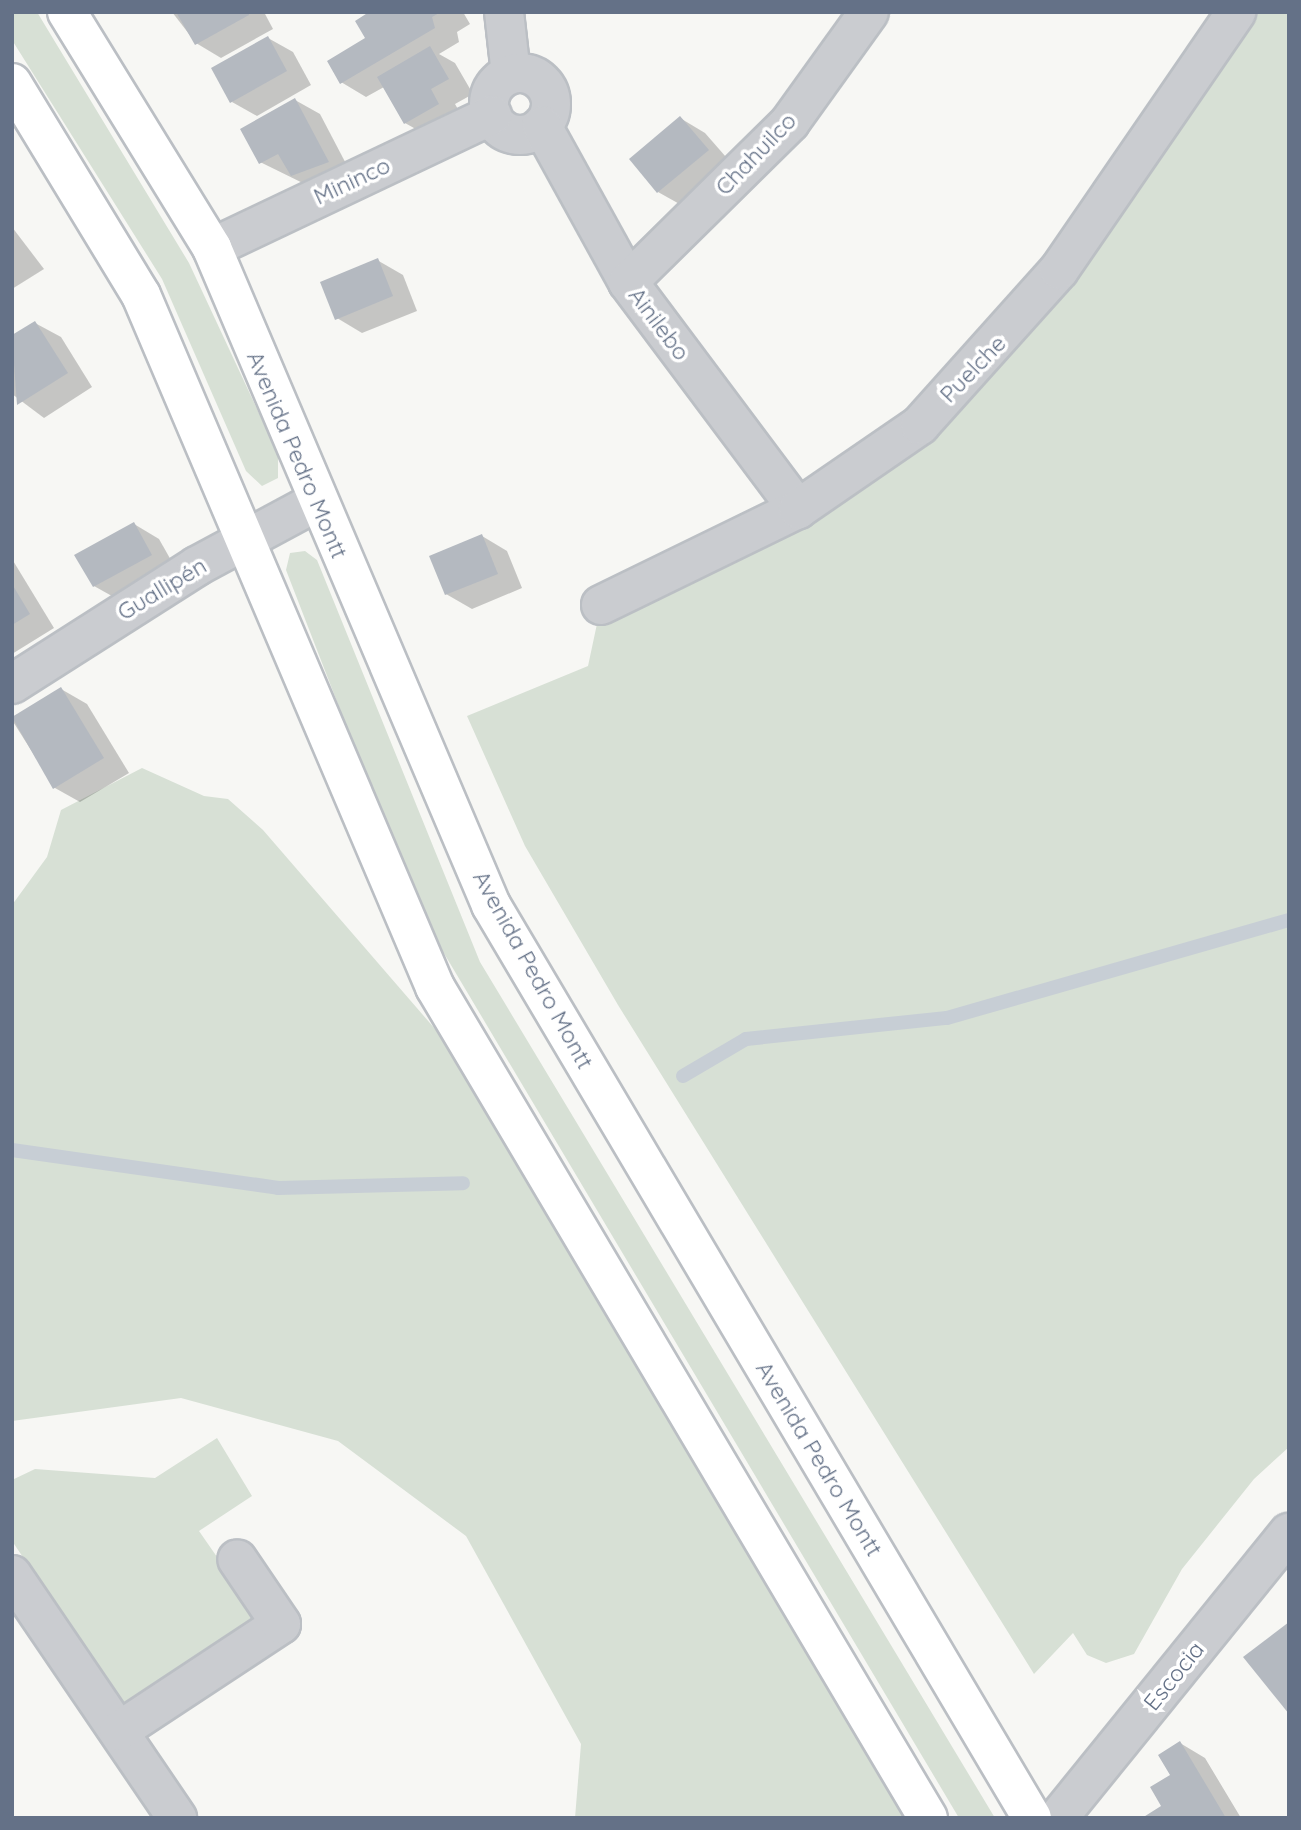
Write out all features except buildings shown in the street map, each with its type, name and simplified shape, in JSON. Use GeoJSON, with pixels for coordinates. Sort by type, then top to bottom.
{"type":"FeatureCollection","features":[{"type":"Feature","properties":{"kind":"main road","name":"Avenida Pedro Montt"},"geometry":{"type":"LineString","coordinates":[[66,12],[212,248],[316,502],[491,905],[1032,1818]]}},
{"type":"Feature","properties":{"kind":"main road"},"geometry":{"type":"LineString","coordinates":[[12,83],[141,295],[248,538],[435,987],[928,1818]]}},
{"type":"Feature","properties":{"kind":"street"},"geometry":{"type":"LineString","coordinates":[[504,12],[511,74]]}},
{"type":"Feature","properties":{"kind":"street","name":"Chahuilco"},"geometry":{"type":"LineString","coordinates":[[628,282],[790,122],[869,12]]}},
{"type":"Feature","properties":{"kind":"street","name":"Puelche"},"geometry":{"type":"LineString","coordinates":[[601,605],[798,509],[920,425],[1010,330],[1126,178],[1236,12]]}},
{"type":"Feature","properties":{"kind":"street"},"geometry":{"type":"LineString","coordinates":[[511,74],[531,75],[547,88],[552,108],[542,126],[514,134],[492,116],[494,87],[511,74]]}},
{"type":"Feature","properties":{"kind":"street","name":"Mininco"},"geometry":{"type":"LineString","coordinates":[[212,248],[492,116]]}},
{"type":"Feature","properties":{"kind":"street","name":"Ainilebo"},"geometry":{"type":"LineString","coordinates":[[542,126],[628,282],[798,509]]}},
{"type":"Feature","properties":{"kind":"street","name":"Guallipén"},"geometry":{"type":"LineString","coordinates":[[12,684],[248,538],[316,502]]}},
{"type":"Feature","properties":{"kind":"street","name":"Escocia"},"geometry":{"type":"LineString","coordinates":[[1058,1818],[1289,1533]]}},
{"type":"Feature","properties":{"kind":"street"},"geometry":{"type":"LineString","coordinates":[[119,1731],[281,1623],[237,1559]]}},
{"type":"Feature","properties":{"kind":"street"},"geometry":{"type":"LineString","coordinates":[[12,1575],[177,1818]]}},
{"type":"Feature","properties":{"kind":"shaded area"},"geometry":{"type":"Polygon","coordinates":[[[12,12],[37,12],[189,263],[278,454],[278,478],[262,486],[246,471],[162,279],[12,40],[12,12]]]}},
{"type":"Feature","properties":{"kind":"shaded area"},"geometry":{"type":"Polygon","coordinates":[[[1236,12],[1289,12],[1289,1447],[1254,1479],[1182,1569],[1134,1654],[1106,1663],[1087,1655],[1073,1633],[1034,1674],[618,1005],[525,846],[467,716],[588,666],[601,605],[920,425],[1236,12]]]}},
{"type":"Feature","properties":{"kind":"shaded area"},"geometry":{"type":"Polygon","coordinates":[[[305,551],[317,560],[480,962],[995,1818],[959,1818],[417,908],[286,570],[290,553],[305,551]]]}},
{"type":"Feature","properties":{"kind":"shaded area"},"geometry":{"type":"Polygon","coordinates":[[[142,768],[204,796],[228,799],[263,830],[474,1074],[924,1818],[575,1818],[581,1744],[466,1536],[338,1441],[181,1398],[12,1421],[12,905],[47,857],[61,810],[142,768]]]}},
{"type":"Feature","properties":{"kind":"shaded area"},"geometry":{"type":"Polygon","coordinates":[[[217,1438],[252,1496],[199,1531],[258,1616],[126,1709],[12,1541],[12,1480],[35,1469],[155,1478],[217,1438]]]}},
{"type":"Feature","properties":{"kind":"waterway"},"geometry":{"type":"LineString","coordinates":[[683,1076],[746,1039],[947,1018],[1289,920]]}},
{"type":"Feature","properties":{"kind":"waterway"},"geometry":{"type":"LineString","coordinates":[[12,1150],[278,1188],[463,1183]]}}]}
